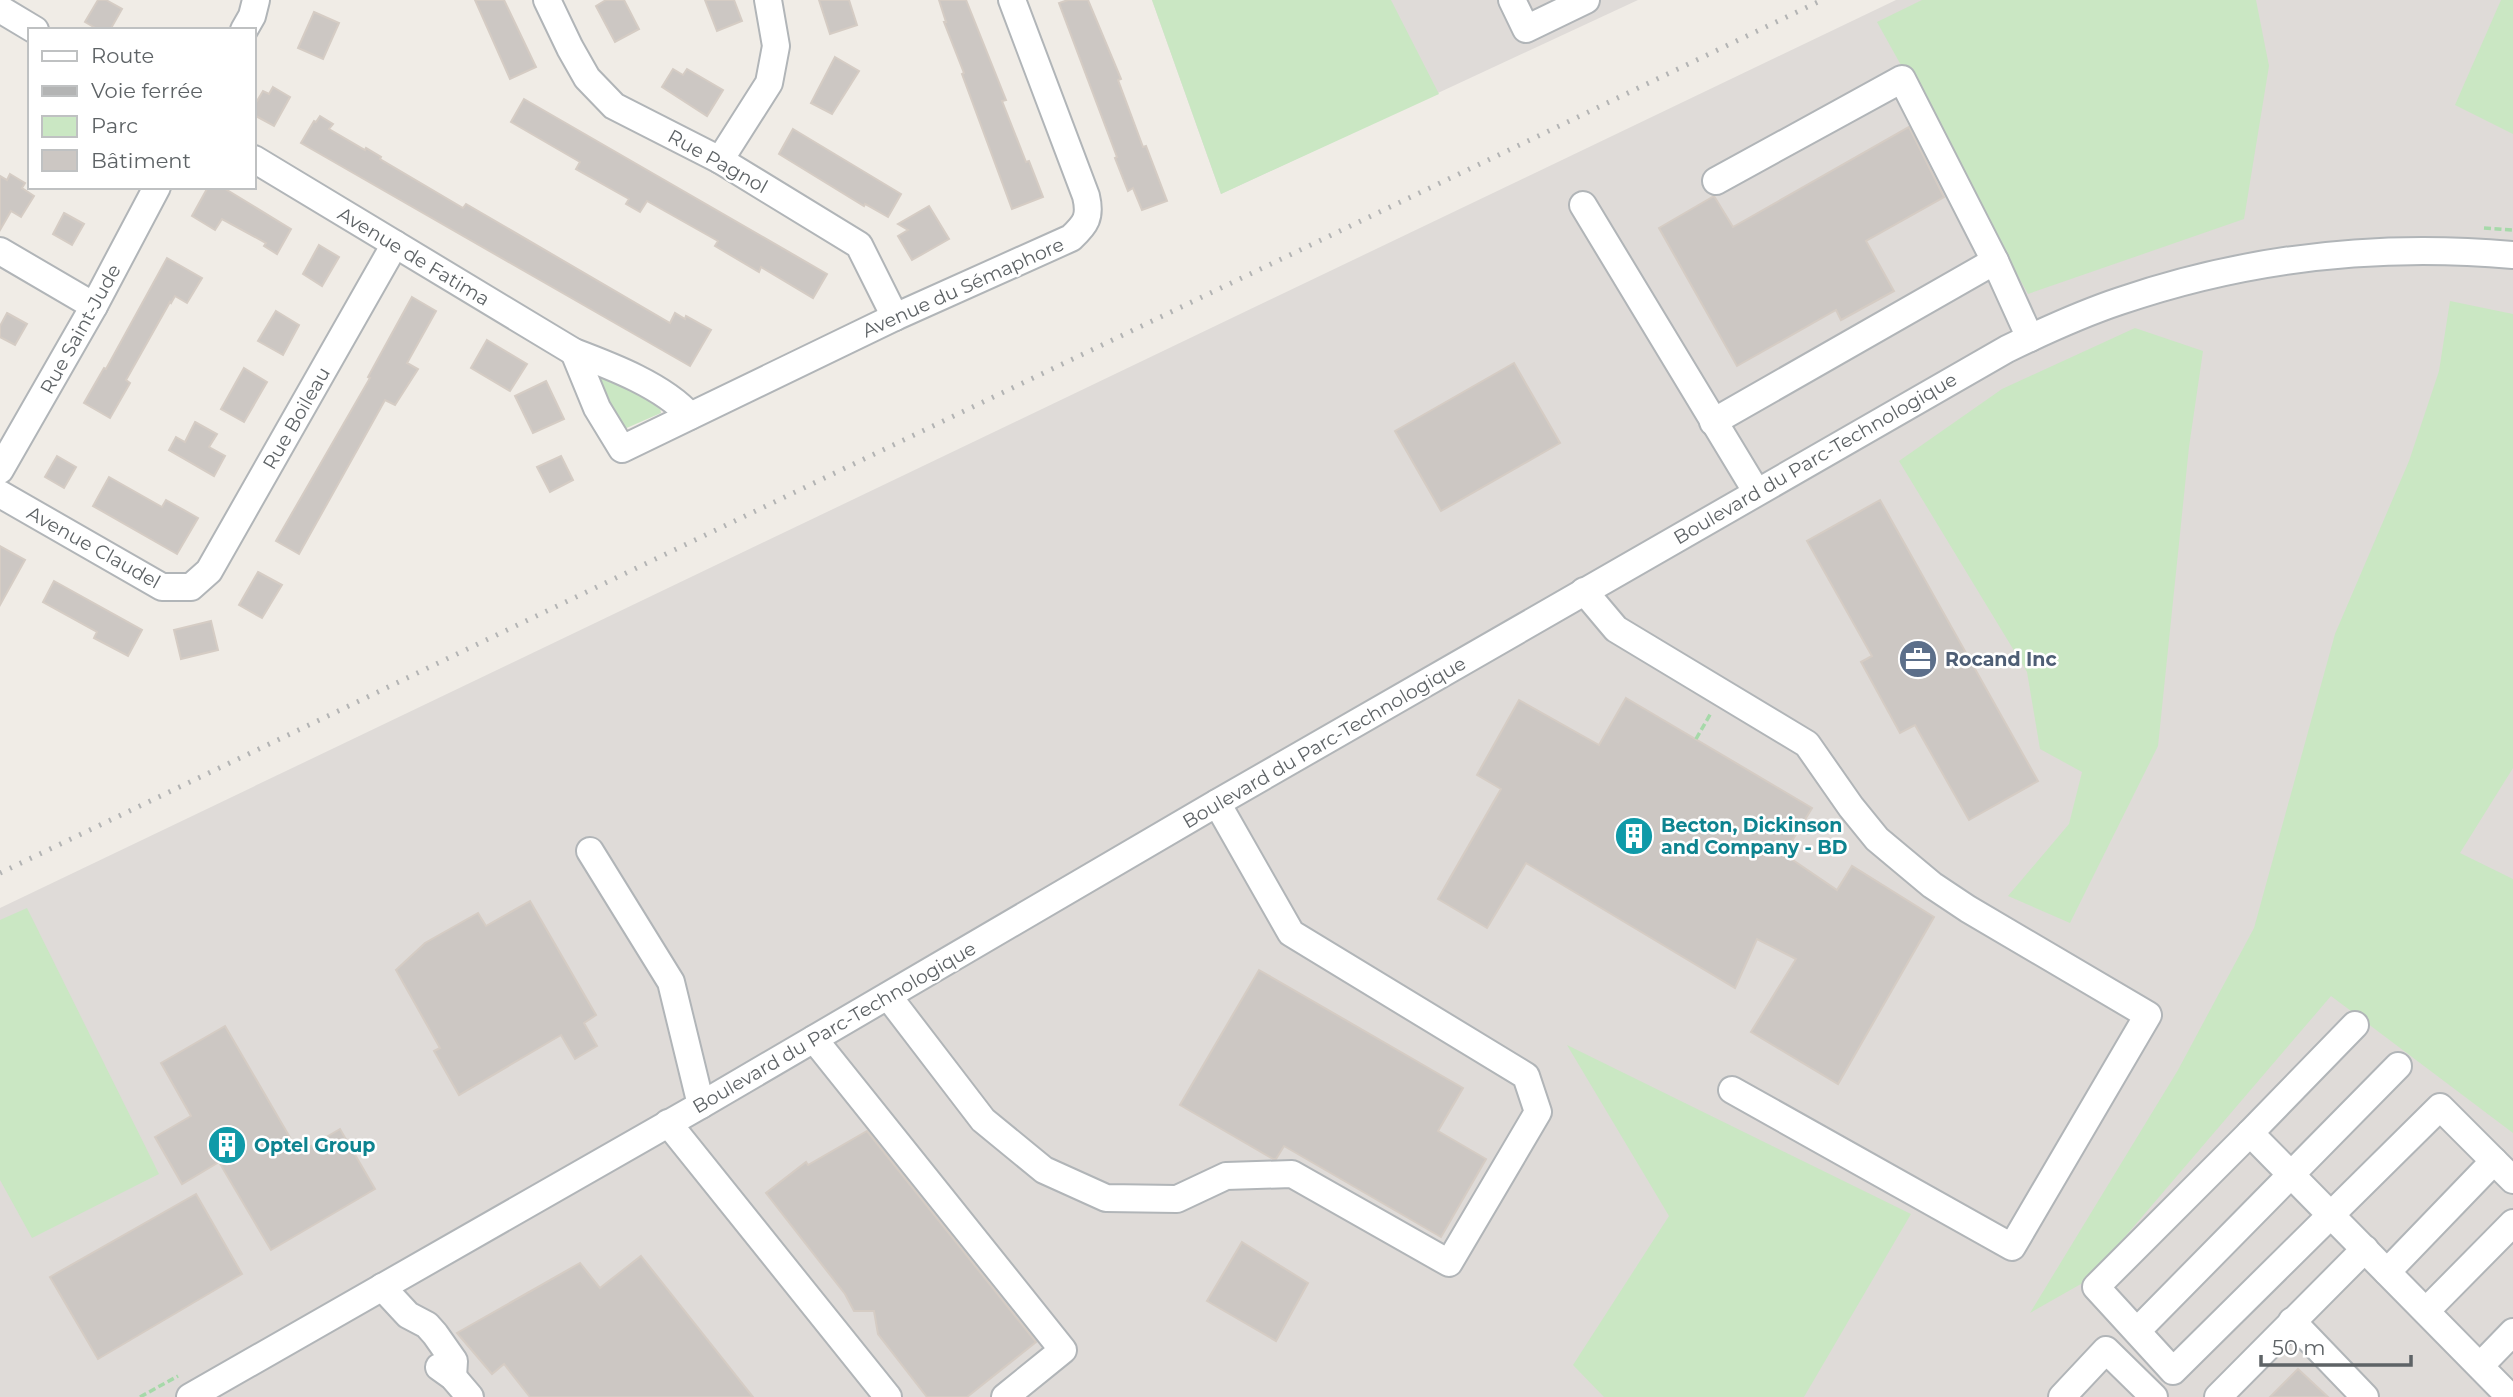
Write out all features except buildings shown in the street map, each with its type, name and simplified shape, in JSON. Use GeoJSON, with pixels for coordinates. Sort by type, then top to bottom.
{"type":"FeatureCollection","features":[{"type":"Feature","properties":{"kind":"street"},"geometry":{"type":"LineString","coordinates":[[245,28],[256,0]]}},
{"type":"Feature","properties":{"kind":"street","name":"Rue Pagnol"},"geometry":{"type":"LineString","coordinates":[[547,0],[587,78],[614,106],[720,160],[859,245],[895,317]]}},
{"type":"Feature","properties":{"kind":"street"},"geometry":{"type":"LineString","coordinates":[[720,160],[769,83],[776,46],[768,0]]}},
{"type":"Feature","properties":{"kind":"street","name":"Avenue du Sémaphore"},"geometry":{"type":"LineString","coordinates":[[574,352],[597,408],[622,449],[895,317],[1071,238],[1086,225],[1089,211],[1086,196],[1012,0]]}},
{"type":"Feature","properties":{"kind":"street"},"geometry":{"type":"LineString","coordinates":[[1512,0],[1526,29],[1586,0]]}},
{"type":"Feature","properties":{"kind":"street"},"geometry":{"type":"LineString","coordinates":[[0,9],[33,28]]}},
{"type":"Feature","properties":{"kind":"street"},"geometry":{"type":"LineString","coordinates":[[1716,181],[1902,79],[1995,261],[2030,338]]}},
{"type":"Feature","properties":{"kind":"street","name":"Avenue de Fatima"},"geometry":{"type":"LineString","coordinates":[[256,160],[574,352],[622,370],[681,406],[690,416]]}},
{"type":"Feature","properties":{"kind":"street","name":"Rue Saint-Jude"},"geometry":{"type":"LineString","coordinates":[[0,470],[94,306],[156,189]]}},
{"type":"Feature","properties":{"kind":"street"},"geometry":{"type":"LineString","coordinates":[[1583,205],[1756,491]]}},
{"type":"Feature","properties":{"kind":"street","name":"Rue Boileau"},"geometry":{"type":"LineString","coordinates":[[191,587],[209,571],[395,244]]}},
{"type":"Feature","properties":{"kind":"street","name":"Boulevard du Parc-Technologique"},"geometry":{"type":"LineString","coordinates":[[190,1397],[701,1105],[1756,491],[1950,380],[2030,338],[2120,301],[2256,265],[2409,249],[2513,255]]}},
{"type":"Feature","properties":{"kind":"street"},"geometry":{"type":"LineString","coordinates":[[0,251],[94,306]]}},
{"type":"Feature","properties":{"kind":"street"},"geometry":{"type":"LineString","coordinates":[[1713,422],[1995,261]]}},
{"type":"Feature","properties":{"kind":"street","name":"Avenue Claudel"},"geometry":{"type":"LineString","coordinates":[[0,494],[162,587],[191,587]]}},
{"type":"Feature","properties":{"kind":"street"},"geometry":{"type":"LineString","coordinates":[[1584,591],[1616,629],[1807,744],[1863,824],[1922,877],[1968,909],[2148,1015],[2012,1247],[1732,1090]]}},
{"type":"Feature","properties":{"kind":"street"},"geometry":{"type":"LineString","coordinates":[[888,996],[983,1120],[1044,1170],[1105,1198],[1177,1199],[1226,1176],[1293,1174],[1449,1262],[1538,1112],[1526,1076],[1291,933],[1217,803]]}},
{"type":"Feature","properties":{"kind":"street"},"geometry":{"type":"LineString","coordinates":[[590,851],[671,982],[701,1105]]}},
{"type":"Feature","properties":{"kind":"street"},"geometry":{"type":"LineString","coordinates":[[2355,1025],[2096,1287],[2173,1371],[2440,1107],[2513,1180]]}},
{"type":"Feature","properties":{"kind":"street"},"geometry":{"type":"LineString","coordinates":[[814,1039],[1063,1350],[1005,1397]]}},
{"type":"Feature","properties":{"kind":"street"},"geometry":{"type":"LineString","coordinates":[[2137,1331],[2398,1066]]}},
{"type":"Feature","properties":{"kind":"street"},"geometry":{"type":"LineString","coordinates":[[668,1123],[888,1397]]}},
{"type":"Feature","properties":{"kind":"street"},"geometry":{"type":"LineString","coordinates":[[2250,1133],[2510,1397]]}},
{"type":"Feature","properties":{"kind":"street"},"geometry":{"type":"LineString","coordinates":[[2387,1272],[2494,1161]]}},
{"type":"Feature","properties":{"kind":"street"},"geometry":{"type":"LineString","coordinates":[[2426,1311],[2513,1223]]}},
{"type":"Feature","properties":{"kind":"street"},"geometry":{"type":"LineString","coordinates":[[2218,1397],[2365,1249]]}},
{"type":"Feature","properties":{"kind":"street"},"geometry":{"type":"LineString","coordinates":[[382,1287],[408,1315],[427,1325],[449,1352],[461,1387]]}},
{"type":"Feature","properties":{"kind":"street"},"geometry":{"type":"LineString","coordinates":[[2292,1321],[2365,1397]]}},
{"type":"Feature","properties":{"kind":"street"},"geometry":{"type":"LineString","coordinates":[[2480,1366],[2513,1332]]}},
{"type":"Feature","properties":{"kind":"street"},"geometry":{"type":"LineString","coordinates":[[2062,1397],[2106,1349],[2154,1397]]}},
{"type":"Feature","properties":{"kind":"path"},"geometry":{"type":"LineString","coordinates":[[1696,739],[1713,709]]}},
{"type":"Feature","properties":{"kind":"shaded area"},"geometry":{"type":"Polygon","coordinates":[[[1152,0],[1638,0],[1221,194],[1152,0]]]}},
{"type":"Feature","properties":{"kind":"shaded area"},"geometry":{"type":"Polygon","coordinates":[[[1896,0],[2513,0],[2513,1397],[0,1397],[0,908],[1896,0]]]}},
{"type":"Feature","properties":{"kind":"green space"},"geometry":{"type":"Polygon","coordinates":[[[1152,0],[1391,0],[1439,94],[1221,194],[1152,0]]]}},
{"type":"Feature","properties":{"kind":"green space"},"geometry":{"type":"Polygon","coordinates":[[[1922,0],[2256,0],[2269,66],[2244,219],[2028,294],[1877,22],[1922,0]]]}},
{"type":"Feature","properties":{"kind":"green space"},"geometry":{"type":"Polygon","coordinates":[[[2501,0],[2513,0],[2513,134],[2455,105],[2501,0]]]}},
{"type":"Feature","properties":{"kind":"green space"},"geometry":{"type":"Polygon","coordinates":[[[2450,301],[2513,314],[2513,768],[2460,853],[2513,879],[2513,1133],[2331,996],[2088,1280],[2030,1313],[2178,1070],[2254,928],[2335,634],[2409,461],[2439,371],[2450,301]]]}},
{"type":"Feature","properties":{"kind":"green space"},"geometry":{"type":"Polygon","coordinates":[[[2135,328],[2203,351],[2189,447],[2158,746],[2070,923],[2008,896],[2069,824],[2082,772],[2040,749],[2027,672],[1899,461],[2002,389],[2135,328]]]}},
{"type":"Feature","properties":{"kind":"green space"},"geometry":{"type":"Polygon","coordinates":[[[601,372],[660,407],[661,413],[622,430],[598,374],[601,372]]]}},
{"type":"Feature","properties":{"kind":"green space"},"geometry":{"type":"Polygon","coordinates":[[[27,908],[159,1174],[32,1238],[0,1180],[0,920],[27,908]]]}},
{"type":"Feature","properties":{"kind":"green space"},"geometry":{"type":"Polygon","coordinates":[[[1567,1045],[1911,1214],[1804,1397],[1604,1397],[1573,1365],[1669,1216],[1567,1045]]]}},
{"type":"Feature","properties":{"kind":"railway"},"geometry":{"type":"LineString","coordinates":[[0,873],[1822,0]]}},
{"type":"Feature","properties":{"kind":"place","name":"Rocand Inc"},"geometry":{"type":"Point","coordinates":[1918,659]}},
{"type":"Feature","properties":{"kind":"place","name":"Becton, Dickinson and Company - BD"},"geometry":{"type":"Point","coordinates":[1634,836]}},
{"type":"Feature","properties":{"kind":"place","name":"Optel Group"},"geometry":{"type":"Point","coordinates":[227,1145]}}]}
